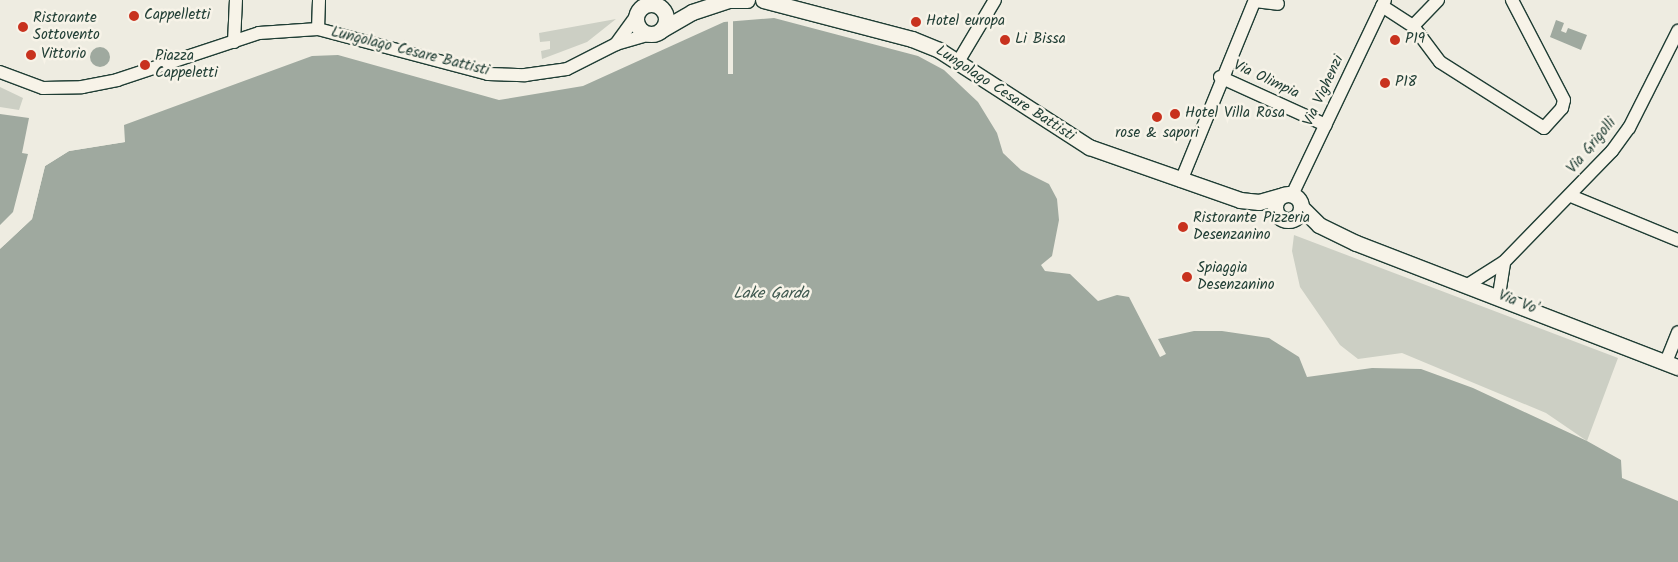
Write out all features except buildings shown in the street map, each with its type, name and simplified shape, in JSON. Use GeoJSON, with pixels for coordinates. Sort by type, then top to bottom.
{"type":"FeatureCollection","features":[{"type":"Feature","properties":{"kind":"street"},"geometry":{"type":"LineString","coordinates":[[234,42],[236,0]]}},
{"type":"Feature","properties":{"kind":"street"},"geometry":{"type":"LineString","coordinates":[[318,29],[319,0]]}},
{"type":"Feature","properties":{"kind":"street","name":"Lungolago Cesare Battisti"},"geometry":{"type":"LineString","coordinates":[[0,72],[43,88],[82,87],[117,80],[259,33],[318,29],[503,75],[567,69],[616,44],[656,32],[692,12],[729,0],[747,0]]}},
{"type":"Feature","properties":{"kind":"street","name":"Lungolago Cesare Battisti"},"geometry":{"type":"LineString","coordinates":[[764,0],[912,39],[958,62],[1072,138],[1213,193],[1235,205],[1356,243]]}},
{"type":"Feature","properties":{"kind":"street"},"geometry":{"type":"LineString","coordinates":[[958,62],[995,0]]}},
{"type":"Feature","properties":{"kind":"street"},"geometry":{"type":"LineString","coordinates":[[1413,26],[1438,0]]}},
{"type":"Feature","properties":{"kind":"street"},"geometry":{"type":"LineString","coordinates":[[1383,3],[1413,26],[1440,62],[1544,128],[1562,108],[1564,100],[1512,0]]}},
{"type":"Feature","properties":{"kind":"street"},"geometry":{"type":"LineString","coordinates":[[1255,1],[1278,4]]}},
{"type":"Feature","properties":{"kind":"street","name":"Via Olimpia"},"geometry":{"type":"LineString","coordinates":[[1181,181],[1220,77],[1255,1]]}},
{"type":"Feature","properties":{"kind":"street","name":"Via Vighenzi"},"geometry":{"type":"LineString","coordinates":[[1291,199],[1383,3]]}},
{"type":"Feature","properties":{"kind":"street"},"geometry":{"type":"LineString","coordinates":[[649,6],[666,21],[656,32],[641,30],[649,6]]}},
{"type":"Feature","properties":{"kind":"street","name":"Lungolago Cesare Battisti"},"geometry":{"type":"LineString","coordinates":[[616,44],[649,6],[692,12]]}},
{"type":"Feature","properties":{"kind":"street","name":"Via Grigolli"},"geometry":{"type":"LineString","coordinates":[[1469,284],[1504,262],[1571,196],[1629,128],[1678,31]]}},
{"type":"Feature","properties":{"kind":"street","name":"Via Olimpia"},"geometry":{"type":"LineString","coordinates":[[1220,77],[1326,125]]}},
{"type":"Feature","properties":{"kind":"street","name":"Lungolago Cesare Battisti"},"geometry":{"type":"LineString","coordinates":[[1213,193],[1259,202],[1291,199]]}},
{"type":"Feature","properties":{"kind":"street"},"geometry":{"type":"LineString","coordinates":[[1571,196],[1678,240]]}},
{"type":"Feature","properties":{"kind":"street"},"geometry":{"type":"LineString","coordinates":[[1291,199],[1299,214],[1284,219],[1274,208],[1291,199]]}},
{"type":"Feature","properties":{"kind":"street"},"geometry":{"type":"LineString","coordinates":[[1291,199],[1319,225],[1356,243]]}},
{"type":"Feature","properties":{"kind":"street","name":"Via Vo'"},"geometry":{"type":"LineString","coordinates":[[1356,243],[1500,295],[1672,365]]}},
{"type":"Feature","properties":{"kind":"street"},"geometry":{"type":"LineString","coordinates":[[1500,295],[1504,262]]}},
{"type":"Feature","properties":{"kind":"street"},"geometry":{"type":"LineString","coordinates":[[1672,365],[1678,332]]}},
{"type":"Feature","properties":{"kind":"shaded area"},"geometry":{"type":"Polygon","coordinates":[[[616,19],[587,42],[542,59],[541,51],[550,49],[550,41],[540,42],[539,33],[616,19]]]}},
{"type":"Feature","properties":{"kind":"shaded area"},"geometry":{"type":"Polygon","coordinates":[[[0,87],[23,98],[19,110],[0,107],[0,87]]]}},
{"type":"Feature","properties":{"kind":"shaded area"},"geometry":{"type":"Polygon","coordinates":[[[1294,235],[1618,358],[1587,441],[1546,413],[1402,353],[1358,359],[1340,345],[1300,287],[1292,251],[1294,235]]]}},
{"type":"Feature","properties":{"kind":"water","name":"Lake Garda"},"geometry":{"type":"Polygon","coordinates":[[[774,18],[918,56],[944,70],[978,102],[997,133],[1003,153],[1021,170],[1049,184],[1057,199],[1059,220],[1052,256],[1041,265],[1045,271],[1070,274],[1098,301],[1117,295],[1129,297],[1160,357],[1166,354],[1158,339],[1194,331],[1222,331],[1269,338],[1299,357],[1307,377],[1372,368],[1421,369],[1473,388],[1587,441],[1621,460],[1622,478],[1678,501],[1678,562],[0,562],[0,249],[32,219],[45,166],[69,151],[125,142],[124,125],[312,56],[338,55],[499,100],[583,86],[724,22],[774,18]]]}},
{"type":"Feature","properties":{"kind":"water"},"geometry":{"type":"Polygon","coordinates":[[[1556,20],[1564,23],[1561,31],[1566,33],[1568,28],[1587,35],[1581,50],[1550,37],[1556,20]]]}},
{"type":"Feature","properties":{"kind":"water"},"geometry":{"type":"Polygon","coordinates":[[[100,47],[107,50],[110,57],[107,64],[100,67],[93,64],[90,57],[93,50],[100,47]]]}},
{"type":"Feature","properties":{"kind":"water"},"geometry":{"type":"Polygon","coordinates":[[[0,114],[29,118],[22,153],[28,154],[13,212],[0,225],[0,114]]]}},
{"type":"Feature","properties":{"kind":"pier"},"geometry":{"type":"Polygon","coordinates":[[[728,19],[733,19],[733,74],[728,74],[728,19]]]}},
{"type":"Feature","properties":{"kind":"pier"},"geometry":{"type":"Polygon","coordinates":[[[122,136],[125,142],[69,151],[45,166],[32,219],[0,249],[29,217],[44,164],[68,149],[122,140],[122,136]]]}},
{"type":"Feature","properties":{"kind":"place","name":"Cappelletti"},"geometry":{"type":"Point","coordinates":[134,16]}},
{"type":"Feature","properties":{"kind":"place","name":"Hotel europa"},"geometry":{"type":"Point","coordinates":[916,22]}},
{"type":"Feature","properties":{"kind":"place","name":"Ristorante Sottovento"},"geometry":{"type":"Point","coordinates":[23,27]}},
{"type":"Feature","properties":{"kind":"place","name":"Li Bissa"},"geometry":{"type":"Point","coordinates":[1005,40]}},
{"type":"Feature","properties":{"kind":"place","name":"P19"},"geometry":{"type":"Point","coordinates":[1395,40]}},
{"type":"Feature","properties":{"kind":"place","name":"Vittorio"},"geometry":{"type":"Point","coordinates":[31,55]}},
{"type":"Feature","properties":{"kind":"place","name":"Piazza Cappeletti"},"geometry":{"type":"Point","coordinates":[145,65]}},
{"type":"Feature","properties":{"kind":"place","name":"P18"},"geometry":{"type":"Point","coordinates":[1385,83]}},
{"type":"Feature","properties":{"kind":"place","name":"Hotel Villa Rosa"},"geometry":{"type":"Point","coordinates":[1175,114]}},
{"type":"Feature","properties":{"kind":"place","name":"rose & sapori"},"geometry":{"type":"Point","coordinates":[1157,117]}},
{"type":"Feature","properties":{"kind":"place","name":"Ristorante Pizzeria Desenzanino"},"geometry":{"type":"Point","coordinates":[1183,227]}},
{"type":"Feature","properties":{"kind":"place","name":"Spiaggia Desenzanino"},"geometry":{"type":"Point","coordinates":[1187,277]}}]}
